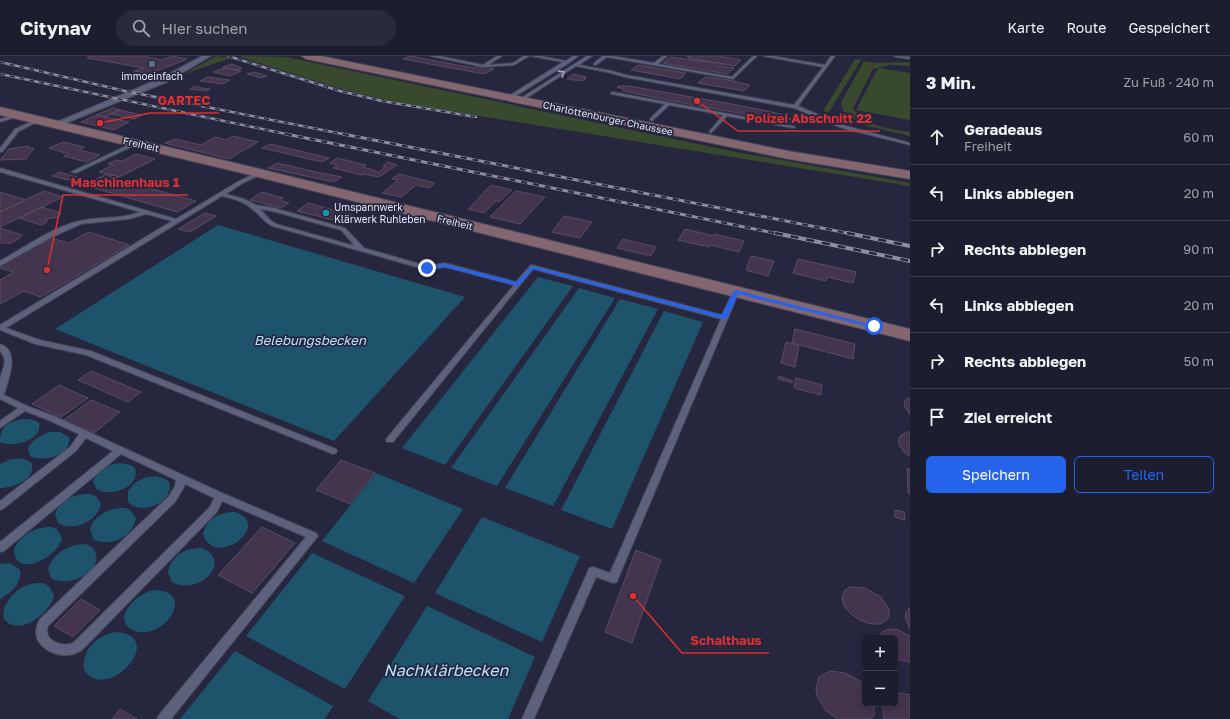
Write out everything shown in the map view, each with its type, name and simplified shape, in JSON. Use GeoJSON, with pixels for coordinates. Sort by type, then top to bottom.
{"type":"FeatureCollection","features":[{"type":"Feature","properties":{"kind":"main road","name":"Charlottenburger Chaussee"},"geometry":{"type":"LineString","coordinates":[[306,56],[652,120],[827,155],[910,168]]}},
{"type":"Feature","properties":{"kind":"main road","name":"Charlottenburger Chaussee"},"geometry":{"type":"LineString","coordinates":[[334,56],[788,155],[910,175]]}},
{"type":"Feature","properties":{"kind":"main road","name":"Freiheit"},"geometry":{"type":"LineString","coordinates":[[0,111],[260,173],[910,335]]}},
{"type":"Feature","properties":{"kind":"street"},"geometry":{"type":"LineString","coordinates":[[56,124],[164,80],[207,56]]}},
{"type":"Feature","properties":{"kind":"lane"},"geometry":{"type":"LineString","coordinates":[[432,56],[483,66],[514,64],[527,56]]}},
{"type":"Feature","properties":{"kind":"lane"},"geometry":{"type":"LineString","coordinates":[[459,56],[490,62]]}},
{"type":"Feature","properties":{"kind":"lane"},"geometry":{"type":"LineString","coordinates":[[483,66],[500,56]]}},
{"type":"Feature","properties":{"kind":"lane"},"geometry":{"type":"LineString","coordinates":[[533,56],[576,64],[625,76],[795,107],[844,127],[910,144]]}},
{"type":"Feature","properties":{"kind":"lane"},"geometry":{"type":"LineString","coordinates":[[519,96],[576,56]]}},
{"type":"Feature","properties":{"kind":"lane"},"geometry":{"type":"LineString","coordinates":[[519,96],[590,56]]}},
{"type":"Feature","properties":{"kind":"lane"},"geometry":{"type":"LineString","coordinates":[[595,64],[606,56],[734,78],[755,56]]}},
{"type":"Feature","properties":{"kind":"lane"},"geometry":{"type":"LineString","coordinates":[[654,65],[665,56]]}},
{"type":"Feature","properties":{"kind":"lane"},"geometry":{"type":"LineString","coordinates":[[765,56],[826,66]]}},
{"type":"Feature","properties":{"kind":"lane"},"geometry":{"type":"LineString","coordinates":[[795,107],[833,56]]}},
{"type":"Feature","properties":{"kind":"lane"},"geometry":{"type":"LineString","coordinates":[[896,56],[910,58]]}},
{"type":"Feature","properties":{"kind":"lane"},"geometry":{"type":"LineString","coordinates":[[622,64],[627,60]]}},
{"type":"Feature","properties":{"kind":"lane"},"geometry":{"type":"LineString","coordinates":[[612,72],[617,68]]}},
{"type":"Feature","properties":{"kind":"lane"},"geometry":{"type":"LineString","coordinates":[[613,93],[793,127]]}},
{"type":"Feature","properties":{"kind":"lane"},"geometry":{"type":"LineString","coordinates":[[652,120],[668,103]]}},
{"type":"Feature","properties":{"kind":"lane"},"geometry":{"type":"LineString","coordinates":[[711,132],[726,114]]}},
{"type":"Feature","properties":{"kind":"lane"},"geometry":{"type":"LineString","coordinates":[[0,121],[18,115]]}},
{"type":"Feature","properties":{"kind":"lane"},"geometry":{"type":"LineString","coordinates":[[0,151],[17,130],[39,120]]}},
{"type":"Feature","properties":{"kind":"lane"},"geometry":{"type":"LineString","coordinates":[[74,172],[137,143]]}},
{"type":"Feature","properties":{"kind":"lane"},"geometry":{"type":"LineString","coordinates":[[0,170],[177,221]]}},
{"type":"Feature","properties":{"kind":"lane"},"geometry":{"type":"LineString","coordinates":[[0,328],[221,194],[260,173]]}},
{"type":"Feature","properties":{"kind":"lane"},"geometry":{"type":"LineString","coordinates":[[221,194],[246,201],[265,219],[274,225],[427,268],[445,265],[518,284]]}},
{"type":"Feature","properties":{"kind":"lane"},"geometry":{"type":"LineString","coordinates":[[254,207],[272,209],[343,229],[362,250]]}},
{"type":"Feature","properties":{"kind":"lane"},"geometry":{"type":"LineString","coordinates":[[0,264],[57,233],[78,224],[99,220],[135,217],[145,212]]}},
{"type":"Feature","properties":{"kind":"lane"},"geometry":{"type":"LineString","coordinates":[[390,440],[532,267],[724,318]]}},
{"type":"Feature","properties":{"kind":"lane"},"geometry":{"type":"LineString","coordinates":[[528,719],[593,571],[613,579],[736,292]]}},
{"type":"Feature","properties":{"kind":"lane"},"geometry":{"type":"LineString","coordinates":[[0,328],[38,342],[88,353],[333,451]]}},
{"type":"Feature","properties":{"kind":"lane"},"geometry":{"type":"LineString","coordinates":[[0,346],[8,355],[9,361],[0,396],[219,496],[313,536],[162,719]]}},
{"type":"Feature","properties":{"kind":"lane"},"geometry":{"type":"LineString","coordinates":[[0,425],[24,408]]}},
{"type":"Feature","properties":{"kind":"lane"},"geometry":{"type":"LineString","coordinates":[[0,506],[73,449],[83,434]]}},
{"type":"Feature","properties":{"kind":"lane"},"geometry":{"type":"LineString","coordinates":[[0,548],[120,450]]}},
{"type":"Feature","properties":{"kind":"lane"},"geometry":{"type":"LineString","coordinates":[[181,478],[180,487],[172,500],[44,623],[40,630],[41,636],[44,640],[57,649],[65,651],[72,650],[77,647],[210,513],[218,502],[219,496]]}},
{"type":"Feature","properties":{"kind":"green space"},"geometry":{"type":"Polygon","coordinates":[[[216,56],[231,58],[184,74],[216,56]]]}},
{"type":"Feature","properties":{"kind":"green space"},"geometry":{"type":"Polygon","coordinates":[[[240,57],[286,57],[731,151],[910,183],[910,186],[394,102],[344,90],[240,57]]]}},
{"type":"Feature","properties":{"kind":"green space"},"geometry":{"type":"Polygon","coordinates":[[[855,59],[861,60],[829,112],[823,111],[855,59]]]}},
{"type":"Feature","properties":{"kind":"green space"},"geometry":{"type":"Polygon","coordinates":[[[864,61],[876,63],[910,62],[910,66],[889,65],[873,69],[853,108],[863,119],[871,123],[895,130],[910,132],[910,136],[864,125],[843,111],[841,103],[864,61]]]}},
{"type":"Feature","properties":{"kind":"green space"},"geometry":{"type":"Polygon","coordinates":[[[878,68],[910,73],[910,120],[856,110],[878,68]]]}},
{"type":"Feature","properties":{"kind":"green space"},"geometry":{"type":"Polygon","coordinates":[[[538,99],[778,148],[910,171],[910,173],[850,163],[536,101],[538,99]]]}},
{"type":"Feature","properties":{"kind":"water","name":"Belebungsbecken"},"geometry":{"type":"Polygon","coordinates":[[[218,225],[465,297],[334,441],[55,329],[218,225]]]}},
{"type":"Feature","properties":{"kind":"water"},"geometry":{"type":"Polygon","coordinates":[[[538,277],[573,286],[445,465],[402,448],[538,277]]]}},
{"type":"Feature","properties":{"kind":"water"},"geometry":{"type":"Polygon","coordinates":[[[579,288],[615,298],[497,486],[451,468],[579,288]]]}},
{"type":"Feature","properties":{"kind":"water"},"geometry":{"type":"Polygon","coordinates":[[[620,299],[658,309],[553,506],[505,488],[620,299]]]}},
{"type":"Feature","properties":{"kind":"water"},"geometry":{"type":"Polygon","coordinates":[[[664,311],[703,322],[612,529],[561,510],[664,311]]]}},
{"type":"Feature","properties":{"kind":"water"},"geometry":{"type":"Polygon","coordinates":[[[31,419],[39,423],[39,429],[32,439],[26,442],[12,444],[0,442],[0,436],[6,425],[14,421],[31,419]]]}},
{"type":"Feature","properties":{"kind":"water"},"geometry":{"type":"Polygon","coordinates":[[[49,432],[60,432],[69,437],[69,443],[66,449],[62,453],[49,458],[42,459],[30,456],[28,449],[34,440],[49,432]]]}},
{"type":"Feature","properties":{"kind":"water"},"geometry":{"type":"Polygon","coordinates":[[[12,459],[23,459],[30,462],[32,464],[32,470],[27,479],[17,485],[0,488],[0,464],[12,459]]]}},
{"type":"Feature","properties":{"kind":"water"},"geometry":{"type":"Polygon","coordinates":[[[119,463],[131,465],[135,468],[136,475],[129,486],[109,492],[96,489],[93,481],[97,474],[111,465],[119,463]]]}},
{"type":"Feature","properties":{"kind":"water"},"geometry":{"type":"Polygon","coordinates":[[[376,473],[463,509],[414,583],[322,541],[376,473]]]}},
{"type":"Feature","properties":{"kind":"water"},"geometry":{"type":"Polygon","coordinates":[[[147,477],[158,477],[169,482],[167,496],[156,505],[141,508],[134,506],[128,502],[128,491],[136,482],[147,477]]]}},
{"type":"Feature","properties":{"kind":"water"},"geometry":{"type":"Polygon","coordinates":[[[90,494],[96,496],[101,504],[95,516],[84,524],[78,526],[64,526],[58,523],[55,514],[57,509],[64,501],[74,496],[90,494]]]}},
{"type":"Feature","properties":{"kind":"water"},"geometry":{"type":"Polygon","coordinates":[[[125,508],[130,510],[136,518],[134,525],[126,535],[120,539],[106,542],[93,539],[90,529],[95,519],[103,513],[113,509],[125,508]]]}},
{"type":"Feature","properties":{"kind":"water"},"geometry":{"type":"Polygon","coordinates":[[[235,512],[245,518],[248,526],[245,534],[238,541],[228,546],[218,548],[209,544],[203,534],[205,528],[211,520],[224,513],[235,512]]]}},
{"type":"Feature","properties":{"kind":"water"},"geometry":{"type":"Polygon","coordinates":[[[482,517],[580,556],[542,642],[435,593],[482,517]]]}},
{"type":"Feature","properties":{"kind":"water"},"geometry":{"type":"Polygon","coordinates":[[[52,527],[58,530],[62,539],[59,546],[53,553],[36,562],[28,564],[21,563],[16,559],[14,550],[20,540],[29,532],[40,528],[52,527]]]}},
{"type":"Feature","properties":{"kind":"water"},"geometry":{"type":"Polygon","coordinates":[[[86,544],[92,547],[96,555],[96,562],[92,569],[77,579],[68,581],[59,581],[51,578],[48,568],[59,553],[68,547],[86,544]]]}},
{"type":"Feature","properties":{"kind":"water"},"geometry":{"type":"Polygon","coordinates":[[[202,548],[211,554],[214,561],[213,568],[209,576],[192,585],[182,585],[172,582],[168,572],[172,561],[185,551],[202,548]]]}},
{"type":"Feature","properties":{"kind":"water"},"geometry":{"type":"Polygon","coordinates":[[[312,553],[405,596],[345,689],[246,636],[312,553]]]}},
{"type":"Feature","properties":{"kind":"water"},"geometry":{"type":"Polygon","coordinates":[[[10,563],[20,570],[19,580],[12,591],[0,599],[0,564],[10,563]]]}},
{"type":"Feature","properties":{"kind":"water"},"geometry":{"type":"Polygon","coordinates":[[[43,583],[49,586],[54,596],[47,609],[40,616],[25,625],[18,626],[10,624],[4,619],[3,614],[6,604],[17,591],[29,584],[43,583]]]}},
{"type":"Feature","properties":{"kind":"water"},"geometry":{"type":"Polygon","coordinates":[[[154,590],[167,592],[174,598],[175,606],[172,615],[165,623],[156,629],[146,632],[135,631],[124,621],[125,614],[133,602],[140,596],[154,590]]]}},
{"type":"Feature","properties":{"kind":"water","name":"Nachklärbecken"},"geometry":{"type":"Polygon","coordinates":[[[427,606],[535,657],[508,719],[400,719],[368,701],[427,606]]]}},
{"type":"Feature","properties":{"kind":"water"},"geometry":{"type":"Polygon","coordinates":[[[115,632],[130,636],[136,644],[136,654],[129,665],[119,674],[107,679],[95,678],[84,670],[85,656],[96,641],[115,632]]]}},
{"type":"Feature","properties":{"kind":"water"},"geometry":{"type":"Polygon","coordinates":[[[235,651],[333,706],[325,719],[180,719],[235,651]]]}},
{"type":"Feature","properties":{"kind":"building"},"geometry":{"type":"Polygon","coordinates":[[[91,56],[143,56],[162,60],[172,56],[187,59],[149,74],[134,71],[144,68],[87,58],[91,56]]]}},
{"type":"Feature","properties":{"kind":"building"},"geometry":{"type":"Polygon","coordinates":[[[410,56],[473,68],[477,66],[494,69],[484,74],[403,59],[410,56]]]}},
{"type":"Feature","properties":{"kind":"building"},"geometry":{"type":"Polygon","coordinates":[[[686,56],[719,56],[741,60],[735,66],[688,58],[690,57],[686,56]]]}},
{"type":"Feature","properties":{"kind":"building"},"geometry":{"type":"Polygon","coordinates":[[[670,57],[723,64],[721,66],[734,68],[727,74],[663,63],[670,57]]]}},
{"type":"Feature","properties":{"kind":"building"},"geometry":{"type":"Polygon","coordinates":[[[232,64],[242,68],[237,70],[223,67],[232,64]]]}},
{"type":"Feature","properties":{"kind":"building"},"geometry":{"type":"Polygon","coordinates":[[[638,65],[686,73],[680,79],[631,70],[638,65]]]}},
{"type":"Feature","properties":{"kind":"building"},"geometry":{"type":"Polygon","coordinates":[[[225,68],[241,71],[230,76],[213,72],[225,68]]]}},
{"type":"Feature","properties":{"kind":"building"},"geometry":{"type":"Polygon","coordinates":[[[254,72],[267,76],[261,78],[247,74],[254,72]]]}},
{"type":"Feature","properties":{"kind":"building"},"geometry":{"type":"Polygon","coordinates":[[[573,74],[586,77],[584,78],[586,79],[582,81],[567,79],[573,74]]]}},
{"type":"Feature","properties":{"kind":"building"},"geometry":{"type":"Polygon","coordinates":[[[207,77],[230,80],[223,84],[200,81],[207,77]]]}},
{"type":"Feature","properties":{"kind":"building"},"geometry":{"type":"Polygon","coordinates":[[[705,77],[729,80],[750,85],[744,91],[698,83],[705,77]]]}},
{"type":"Feature","properties":{"kind":"building"},"geometry":{"type":"Polygon","coordinates":[[[194,86],[210,89],[207,91],[190,89],[194,86]]]}},
{"type":"Feature","properties":{"kind":"building"},"geometry":{"type":"Polygon","coordinates":[[[629,86],[737,105],[786,115],[787,117],[795,120],[785,119],[782,121],[667,100],[623,91],[624,89],[617,87],[629,86]]]}},
{"type":"Feature","properties":{"kind":"building"},"geometry":{"type":"Polygon","coordinates":[[[113,108],[120,110],[105,117],[96,115],[113,108]]]}},
{"type":"Feature","properties":{"kind":"building"},"geometry":{"type":"Polygon","coordinates":[[[120,110],[142,115],[134,119],[111,114],[120,110]]]}},
{"type":"Feature","properties":{"kind":"building"},"geometry":{"type":"Polygon","coordinates":[[[96,115],[129,122],[114,130],[81,122],[96,115]]]}},
{"type":"Feature","properties":{"kind":"building"},"geometry":{"type":"Polygon","coordinates":[[[233,136],[258,142],[229,159],[165,143],[175,139],[201,145],[215,137],[226,140],[233,136]]]}},
{"type":"Feature","properties":{"kind":"building"},"geometry":{"type":"Polygon","coordinates":[[[63,142],[84,147],[79,150],[100,155],[86,162],[64,156],[69,154],[49,148],[63,142]]]}},
{"type":"Feature","properties":{"kind":"building"},"geometry":{"type":"Polygon","coordinates":[[[270,144],[329,158],[322,162],[262,148],[270,144]]]}},
{"type":"Feature","properties":{"kind":"building"},"geometry":{"type":"Polygon","coordinates":[[[29,146],[27,148],[34,148],[26,159],[0,160],[9,149],[29,146]]]}},
{"type":"Feature","properties":{"kind":"building"},"geometry":{"type":"Polygon","coordinates":[[[136,154],[155,159],[119,177],[99,172],[113,165],[108,164],[116,160],[122,161],[136,154]]]}},
{"type":"Feature","properties":{"kind":"building"},"geometry":{"type":"Polygon","coordinates":[[[337,158],[366,165],[363,167],[379,172],[388,162],[397,165],[379,177],[364,174],[362,175],[333,168],[338,165],[330,163],[337,158]]]}},
{"type":"Feature","properties":{"kind":"building"},"geometry":{"type":"Polygon","coordinates":[[[277,163],[342,177],[334,182],[268,168],[277,163]]]}},
{"type":"Feature","properties":{"kind":"building"},"geometry":{"type":"Polygon","coordinates":[[[60,172],[80,178],[73,181],[52,176],[60,172]]]}},
{"type":"Feature","properties":{"kind":"building"},"geometry":{"type":"Polygon","coordinates":[[[107,174],[119,177],[115,179],[196,201],[177,212],[84,185],[107,174]]]}},
{"type":"Feature","properties":{"kind":"building"},"geometry":{"type":"Polygon","coordinates":[[[399,174],[435,183],[429,188],[416,185],[401,197],[382,193],[398,180],[392,179],[399,174]]]}},
{"type":"Feature","properties":{"kind":"building"},"geometry":{"type":"Polygon","coordinates":[[[491,185],[512,190],[499,202],[496,201],[484,213],[468,209],[491,185]]]}},
{"type":"Feature","properties":{"kind":"building"},"geometry":{"type":"Polygon","coordinates":[[[44,191],[63,197],[0,227],[0,212],[44,191]]]}},
{"type":"Feature","properties":{"kind":"building"},"geometry":{"type":"Polygon","coordinates":[[[516,191],[545,197],[520,224],[490,217],[516,191]]]}},
{"type":"Feature","properties":{"kind":"building"},"geometry":{"type":"Polygon","coordinates":[[[0,192],[26,200],[0,212],[0,192]]]}},
{"type":"Feature","properties":{"kind":"building"},"geometry":{"type":"Polygon","coordinates":[[[262,192],[283,198],[281,199],[282,201],[289,203],[281,208],[250,200],[262,192]]]}},
{"type":"Feature","properties":{"kind":"building","name":"Umspannwerk Klärwerk Ruhleben"},"geometry":{"type":"Polygon","coordinates":[[[308,203],[355,216],[345,223],[297,211],[308,203]]]}},
{"type":"Feature","properties":{"kind":"building"},"geometry":{"type":"Polygon","coordinates":[[[42,207],[61,213],[58,217],[45,219],[47,222],[41,225],[19,218],[42,207]]]}},
{"type":"Feature","properties":{"kind":"building"},"geometry":{"type":"Polygon","coordinates":[[[205,213],[216,216],[190,232],[178,229],[205,213]]]}},
{"type":"Feature","properties":{"kind":"building"},"geometry":{"type":"Polygon","coordinates":[[[564,216],[592,222],[580,238],[552,232],[564,216]]]}},
{"type":"Feature","properties":{"kind":"building"},"geometry":{"type":"Polygon","coordinates":[[[0,228],[22,235],[11,243],[0,243],[0,228]]]}},
{"type":"Feature","properties":{"kind":"building"},"geometry":{"type":"Polygon","coordinates":[[[685,229],[744,241],[739,252],[710,245],[709,247],[678,240],[685,229]]]}},
{"type":"Feature","properties":{"kind":"building"},"geometry":{"type":"Polygon","coordinates":[[[89,232],[129,245],[41,297],[24,291],[0,304],[0,280],[14,272],[0,268],[0,266],[52,238],[68,243],[89,232]]]}},
{"type":"Feature","properties":{"kind":"building"},"geometry":{"type":"Polygon","coordinates":[[[623,239],[656,247],[651,256],[617,248],[623,239]]]}},
{"type":"Feature","properties":{"kind":"building"},"geometry":{"type":"Polygon","coordinates":[[[751,256],[774,261],[768,276],[746,270],[751,256]]]}},
{"type":"Feature","properties":{"kind":"building"},"geometry":{"type":"Polygon","coordinates":[[[798,259],[856,272],[853,283],[827,277],[826,281],[793,273],[798,259]]]}},
{"type":"Feature","properties":{"kind":"building"},"geometry":{"type":"Polygon","coordinates":[[[795,329],[855,344],[853,359],[792,343],[795,329]]]}},
{"type":"Feature","properties":{"kind":"building"},"geometry":{"type":"Polygon","coordinates":[[[786,342],[799,345],[795,367],[781,363],[786,342]]]}},
{"type":"Feature","properties":{"kind":"building"},"geometry":{"type":"Polygon","coordinates":[[[91,371],[141,392],[128,402],[78,380],[91,371]]]}},
{"type":"Feature","properties":{"kind":"building"},"geometry":{"type":"Polygon","coordinates":[[[779,376],[793,381],[792,383],[778,379],[779,376]]]}},
{"type":"Feature","properties":{"kind":"building"},"geometry":{"type":"Polygon","coordinates":[[[796,378],[822,385],[821,395],[794,388],[796,378]]]}},
{"type":"Feature","properties":{"kind":"building"},"geometry":{"type":"Polygon","coordinates":[[[59,385],[88,398],[61,417],[32,404],[59,385]]]}},
{"type":"Feature","properties":{"kind":"building"},"geometry":{"type":"Polygon","coordinates":[[[910,398],[910,415],[904,406],[905,400],[910,398]]]}},
{"type":"Feature","properties":{"kind":"building"},"geometry":{"type":"Polygon","coordinates":[[[91,400],[120,412],[94,433],[64,420],[91,400]]]}},
{"type":"Feature","properties":{"kind":"building"},"geometry":{"type":"Polygon","coordinates":[[[910,432],[910,457],[903,451],[898,443],[900,436],[910,432]]]}},
{"type":"Feature","properties":{"kind":"building"},"geometry":{"type":"Polygon","coordinates":[[[341,460],[375,473],[350,504],[316,490],[341,460]]]}},
{"type":"Feature","properties":{"kind":"building"},"geometry":{"type":"Polygon","coordinates":[[[907,468],[910,469],[910,494],[908,493],[907,468]]]}},
{"type":"Feature","properties":{"kind":"building"},"geometry":{"type":"Polygon","coordinates":[[[895,510],[904,512],[905,520],[895,517],[895,510]]]}},
{"type":"Feature","properties":{"kind":"building"},"geometry":{"type":"Polygon","coordinates":[[[262,527],[295,543],[252,593],[218,575],[262,527]]]}},
{"type":"Feature","properties":{"kind":"building"},"geometry":{"type":"Polygon","coordinates":[[[636,550],[661,560],[632,643],[605,632],[636,550]]]}},
{"type":"Feature","properties":{"kind":"building"},"geometry":{"type":"Polygon","coordinates":[[[851,587],[865,588],[881,597],[889,609],[889,616],[886,621],[880,624],[871,624],[860,620],[851,614],[844,606],[842,597],[845,590],[851,587]]]}},
{"type":"Feature","properties":{"kind":"building"},"geometry":{"type":"Polygon","coordinates":[[[81,599],[100,610],[73,637],[54,626],[81,599]]]}},
{"type":"Feature","properties":{"kind":"building"},"geometry":{"type":"Polygon","coordinates":[[[910,607],[910,629],[905,617],[906,612],[910,607]]]}},
{"type":"Feature","properties":{"kind":"building"},"geometry":{"type":"Polygon","coordinates":[[[889,629],[898,630],[910,636],[910,662],[898,660],[898,635],[881,635],[882,632],[889,629]]]}},
{"type":"Feature","properties":{"kind":"building"},"geometry":{"type":"Polygon","coordinates":[[[830,671],[845,673],[860,681],[862,683],[862,707],[874,707],[874,715],[871,719],[838,719],[826,711],[817,696],[816,689],[819,677],[830,671]]]}},
{"type":"Feature","properties":{"kind":"building"},"geometry":{"type":"Polygon","coordinates":[[[898,693],[910,695],[910,719],[884,719],[882,707],[898,707],[898,693]]]}},
{"type":"Feature","properties":{"kind":"building"},"geometry":{"type":"Polygon","coordinates":[[[120,709],[137,719],[112,719],[120,709]]]}},
{"type":"Feature","properties":{"kind":"railway"},"geometry":{"type":"LineString","coordinates":[[228,56],[340,91],[382,101],[476,117]]}},
{"type":"Feature","properties":{"kind":"railway"},"geometry":{"type":"LineString","coordinates":[[0,62],[125,91],[348,135]]}},
{"type":"Feature","properties":{"kind":"railway"},"geometry":{"type":"LineString","coordinates":[[0,74],[291,135]]}},
{"type":"Feature","properties":{"kind":"railway"},"geometry":{"type":"LineString","coordinates":[[286,134],[779,234]]}},
{"type":"Feature","properties":{"kind":"railway"},"geometry":{"type":"LineString","coordinates":[[343,134],[849,233]]}},
{"type":"Feature","properties":{"kind":"railway"},"geometry":{"type":"LineString","coordinates":[[775,233],[910,261]]}},
{"type":"Feature","properties":{"kind":"railway"},"geometry":{"type":"LineString","coordinates":[[849,233],[910,246]]}},
{"type":"Feature","properties":{"kind":"place","name":"immoeinfach"},"geometry":{"type":"Point","coordinates":[152,64]}},
{"type":"Feature","properties":{"kind":"place","name":"Polizei Abschnitt 22"},"geometry":{"type":"Point","coordinates":[697,101]}},
{"type":"Feature","properties":{"kind":"place","name":"GARTEC"},"geometry":{"type":"Point","coordinates":[100,123]}},
{"type":"Feature","properties":{"kind":"place","name":"Umspannwerk Klärwerk Ruhleben"},"geometry":{"type":"Point","coordinates":[326,213]}},
{"type":"Feature","properties":{"kind":"place","name":"Maschinenhaus 1"},"geometry":{"type":"Point","coordinates":[47,270]}},
{"type":"Feature","properties":{"kind":"place","name":"Schalthaus"},"geometry":{"type":"Point","coordinates":[633,596]}},
{"type":"Feature","properties":{"kind":"route"},"geometry":{"type":"LineString","coordinates":[[427,268],[445,265],[518,284],[532,267],[724,318],[736,292],[874,326]]}}]}
